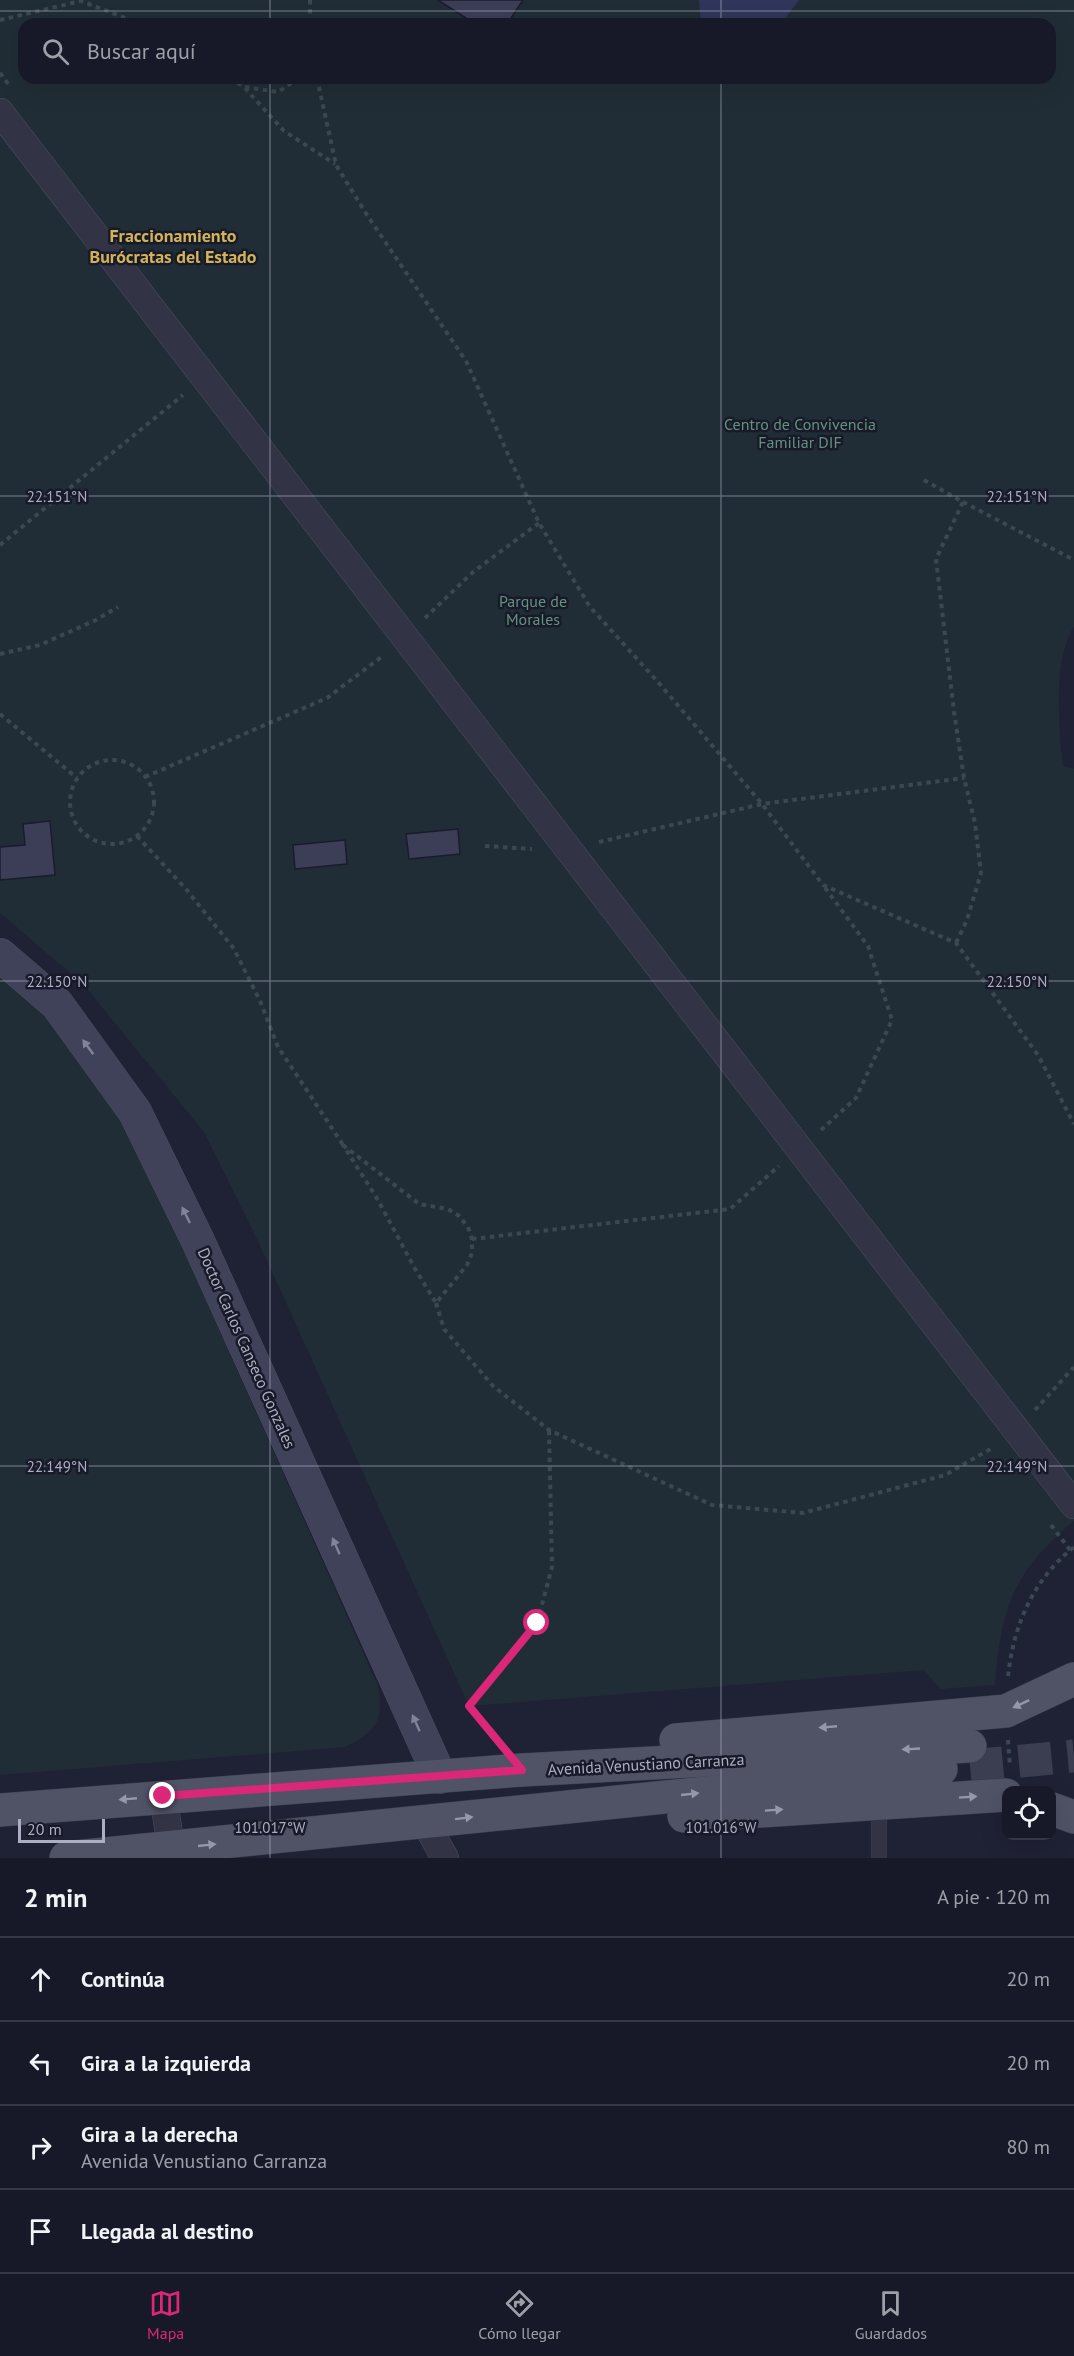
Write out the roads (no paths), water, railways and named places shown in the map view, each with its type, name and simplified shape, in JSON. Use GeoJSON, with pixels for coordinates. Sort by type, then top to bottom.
{"type":"FeatureCollection","features":[{"type":"Feature","properties":{"kind":"main road"},"geometry":{"type":"LineString","coordinates":[[522,1770],[636,1744],[1006,1711],[1074,1679]]}},
{"type":"Feature","properties":{"kind":"main road","name":"Avenida Venustiano Carranza"},"geometry":{"type":"LineString","coordinates":[[0,1810],[522,1770],[970,1756],[172,1853],[66,1858]]}},
{"type":"Feature","properties":{"kind":"main road"},"geometry":{"type":"LineString","coordinates":[[548,1808],[639,1819],[879,1803],[1008,1781]]}},
{"type":"Feature","properties":{"kind":"main road"},"geometry":{"type":"LineString","coordinates":[[1056,1810],[1074,1817]]}},
{"type":"Feature","properties":{"kind":"street"},"geometry":{"type":"LineString","coordinates":[[0,112],[1074,1504]]}},
{"type":"Feature","properties":{"kind":"street","name":"Doctor Carlos Canseco Gonzales"},"geometry":{"type":"LineString","coordinates":[[0,955],[57,1004],[135,1112],[198,1241],[440,1777]]}},
{"type":"Feature","properties":{"kind":"street"},"geometry":{"type":"LineString","coordinates":[[163,1796],[172,1853]]}},
{"type":"Feature","properties":{"kind":"street"},"geometry":{"type":"LineString","coordinates":[[425,1822],[445,1858]]}},
{"type":"Feature","properties":{"kind":"lane"},"geometry":{"type":"LineString","coordinates":[[879,1803],[879,1858]]}},
{"type":"Feature","properties":{"kind":"water"},"geometry":{"type":"Polygon","coordinates":[[[699,0],[799,0],[786,18],[700,18],[699,0]]]}},
{"type":"Feature","properties":{"kind":"tunnel"},"geometry":{"type":"LineString","coordinates":[[970,1766],[1074,1756]]}},
{"type":"Feature","properties":{"kind":"district","name":"Fraccionamiento Burócratas del Estado"},"geometry":{"type":"Point","coordinates":[173,245]}},
{"type":"Feature","properties":{"kind":"park label","name":"Centro de Convivencia Familiar DIF"},"geometry":{"type":"Point","coordinates":[800,433]}},
{"type":"Feature","properties":{"kind":"park label","name":"Parque de Morales"},"geometry":{"type":"Point","coordinates":[533,610]}}]}
